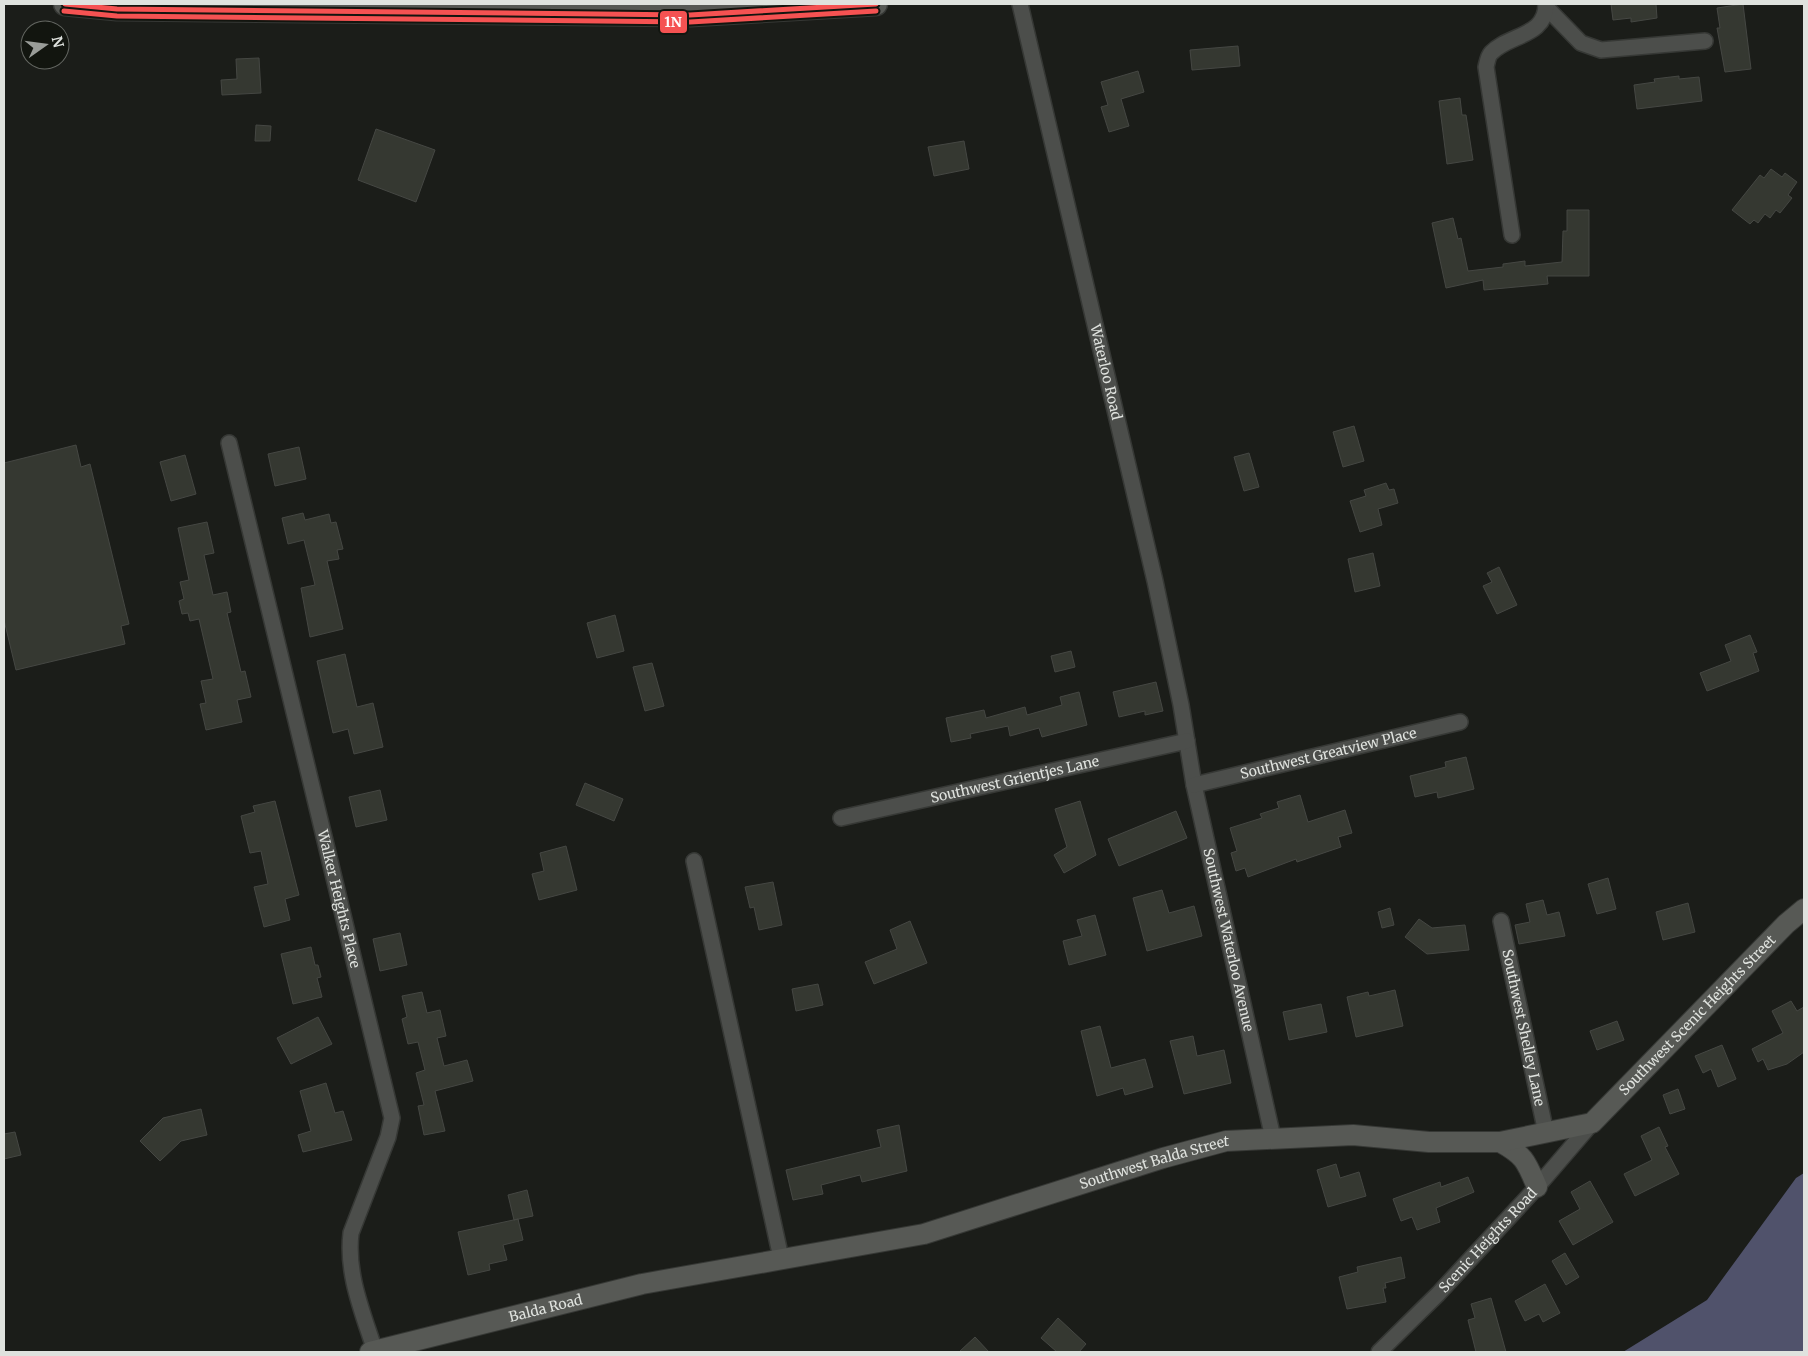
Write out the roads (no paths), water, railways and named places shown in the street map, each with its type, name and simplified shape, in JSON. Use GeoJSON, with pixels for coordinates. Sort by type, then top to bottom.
{"type":"FeatureCollection","features":[{"type":"Feature","properties":{"kind":"main road"},"geometry":{"type":"LineString","coordinates":[[65,4],[127,9],[690,15],[876,4]]}},
{"type":"Feature","properties":{"kind":"street","name":"Waterloo Road"},"geometry":{"type":"LineString","coordinates":[[1020,4],[1155,581],[1187,741]]}},
{"type":"Feature","properties":{"kind":"street"},"geometry":{"type":"LineString","coordinates":[[1546,5],[1581,43],[1600,50],[1705,41]]}},
{"type":"Feature","properties":{"kind":"street"},"geometry":{"type":"LineString","coordinates":[[1512,235],[1486,67],[1489,54],[1500,46],[1527,34],[1542,21],[1546,5]]}},
{"type":"Feature","properties":{"kind":"street","name":"Walker Heights Place"},"geometry":{"type":"LineString","coordinates":[[229,443],[392,1118],[388,1137],[351,1233],[349,1250],[352,1274],[373,1352]]}},
{"type":"Feature","properties":{"kind":"street","name":"Southwest Greatview Place"},"geometry":{"type":"LineString","coordinates":[[1194,785],[1460,722]]}},
{"type":"Feature","properties":{"kind":"street","name":"Southwest Waterloo Avenue"},"geometry":{"type":"LineString","coordinates":[[1187,741],[1194,785],[1273,1138]]}},
{"type":"Feature","properties":{"kind":"street","name":"Southwest Grientjes Lane"},"geometry":{"type":"LineString","coordinates":[[841,818],[1187,741]]}},
{"type":"Feature","properties":{"kind":"street"},"geometry":{"type":"LineString","coordinates":[[694,861],[780,1258]]}},
{"type":"Feature","properties":{"kind":"street","name":"Southwest Scenic Heights Street"},"geometry":{"type":"LineString","coordinates":[[1592,1123],[1786,924],[1804,909]]}},
{"type":"Feature","properties":{"kind":"street","name":"Southwest Shelley Lane"},"geometry":{"type":"LineString","coordinates":[[1501,922],[1546,1133]]}},
{"type":"Feature","properties":{"kind":"street","name":"Southwest Balda Street"},"geometry":{"type":"LineString","coordinates":[[723,1270],[780,1258],[924,1234],[1163,1158],[1226,1141],[1353,1135],[1429,1142],[1500,1142],[1592,1123]]}},
{"type":"Feature","properties":{"kind":"street","name":"Scenic Heights Road"},"geometry":{"type":"LineString","coordinates":[[1379,1352],[1438,1294],[1537,1187],[1592,1123]]}},
{"type":"Feature","properties":{"kind":"street"},"geometry":{"type":"LineString","coordinates":[[1500,1142],[1516,1151],[1526,1160],[1537,1187]]}},
{"type":"Feature","properties":{"kind":"street","name":"Balda Road"},"geometry":{"type":"LineString","coordinates":[[373,1352],[642,1284],[723,1270]]}},
{"type":"Feature","properties":{"kind":"water"},"geometry":{"type":"Polygon","coordinates":[[[1804,1173],[1804,1352],[1623,1352],[1707,1300],[1796,1178],[1804,1173]]]}}]}
